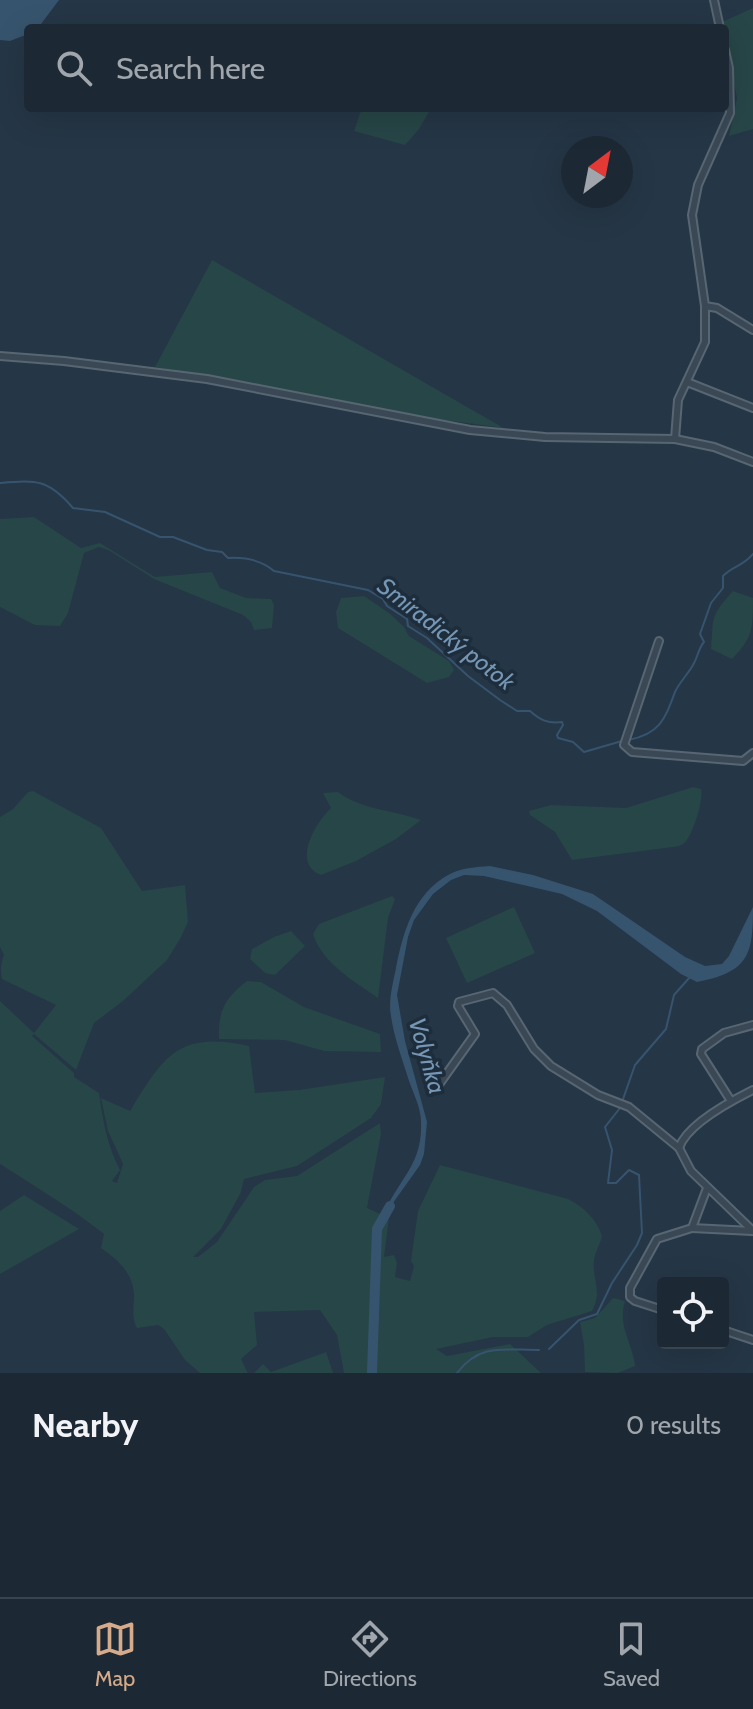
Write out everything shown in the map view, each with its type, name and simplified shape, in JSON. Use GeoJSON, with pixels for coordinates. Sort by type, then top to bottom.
{"type":"FeatureCollection","features":[{"type":"Feature","properties":{"kind":"street"},"geometry":{"type":"LineString","coordinates":[[714,0],[719,24]]}},
{"type":"Feature","properties":{"kind":"street"},"geometry":{"type":"LineString","coordinates":[[675,439],[676,412],[705,342],[705,306],[692,215],[698,185],[730,113],[729,68]]}},
{"type":"Feature","properties":{"kind":"street"},"geometry":{"type":"LineString","coordinates":[[705,306],[717,308],[753,330]]}},
{"type":"Feature","properties":{"kind":"street"},"geometry":{"type":"LineString","coordinates":[[0,356],[207,379],[470,430],[545,437],[675,439],[714,447],[753,462]]}},
{"type":"Feature","properties":{"kind":"street"},"geometry":{"type":"LineString","coordinates":[[687,382],[753,408]]}},
{"type":"Feature","properties":{"kind":"street"},"geometry":{"type":"LineString","coordinates":[[659,641],[624,745],[632,752],[743,761],[753,753]]}},
{"type":"Feature","properties":{"kind":"street"},"geometry":{"type":"LineString","coordinates":[[435,1090],[475,1034],[458,1006],[459,1002],[493,993],[507,1005],[534,1049],[551,1066],[587,1089],[622,1104],[679,1148],[691,1171],[753,1231]]}},
{"type":"Feature","properties":{"kind":"street"},"geometry":{"type":"LineString","coordinates":[[731,1101],[701,1054],[702,1049],[724,1033],[753,1025]]}},
{"type":"Feature","properties":{"kind":"street"},"geometry":{"type":"LineString","coordinates":[[679,1148],[689,1132],[731,1101],[753,1090]]}},
{"type":"Feature","properties":{"kind":"street"},"geometry":{"type":"LineString","coordinates":[[692,1228],[707,1188]]}},
{"type":"Feature","properties":{"kind":"street"},"geometry":{"type":"LineString","coordinates":[[657,1308],[635,1301],[630,1297],[630,1288],[657,1239],[692,1228],[753,1231]]}},
{"type":"Feature","properties":{"kind":"street"},"geometry":{"type":"LineString","coordinates":[[729,1332],[753,1340]]}},
{"type":"Feature","properties":{"kind":"green space"},"geometry":{"type":"Polygon","coordinates":[[[753,8],[753,129],[729,136],[737,98],[729,57],[729,24],[722,22],[753,8]]]}},
{"type":"Feature","properties":{"kind":"green space"},"geometry":{"type":"Polygon","coordinates":[[[361,112],[429,112],[405,145],[354,131],[361,112]]]}},
{"type":"Feature","properties":{"kind":"green space"},"geometry":{"type":"Polygon","coordinates":[[[212,260],[504,428],[415,416],[155,367],[212,260]]]}},
{"type":"Feature","properties":{"kind":"green space"},"geometry":{"type":"Polygon","coordinates":[[[34,517],[81,548],[100,543],[155,577],[212,572],[220,588],[246,598],[271,599],[274,605],[272,628],[254,630],[243,615],[154,579],[99,547],[84,553],[68,613],[60,626],[35,625],[0,607],[0,519],[34,517]]]}},
{"type":"Feature","properties":{"kind":"green space"},"geometry":{"type":"Polygon","coordinates":[[[733,591],[753,598],[753,609],[748,638],[732,659],[711,649],[714,618],[733,591]]]}},
{"type":"Feature","properties":{"kind":"green space"},"geometry":{"type":"Polygon","coordinates":[[[364,596],[389,613],[409,636],[449,661],[454,670],[449,677],[427,683],[338,628],[336,612],[341,598],[364,596]]]}},
{"type":"Feature","properties":{"kind":"green space"},"geometry":{"type":"Polygon","coordinates":[[[693,787],[701,789],[701,801],[692,831],[682,845],[673,847],[572,860],[555,832],[530,815],[529,811],[551,805],[626,808],[693,787]]]}},
{"type":"Feature","properties":{"kind":"green space"},"geometry":{"type":"Polygon","coordinates":[[[33,791],[101,828],[142,891],[185,885],[188,922],[180,939],[167,960],[94,1023],[76,1070],[34,1034],[32,1036],[74,1073],[74,1077],[99,1093],[106,1133],[120,1170],[112,1181],[117,1183],[123,1164],[108,1131],[101,1098],[130,1111],[164,1062],[190,1045],[225,1042],[249,1046],[255,1093],[385,1077],[381,1104],[371,1118],[297,1166],[244,1179],[241,1192],[221,1229],[193,1257],[198,1257],[217,1242],[254,1187],[265,1180],[297,1176],[380,1123],[381,1134],[367,1208],[389,1218],[384,1257],[394,1255],[397,1263],[395,1277],[410,1281],[418,1211],[440,1165],[568,1199],[579,1205],[597,1224],[602,1236],[594,1261],[597,1291],[592,1311],[547,1325],[528,1337],[493,1337],[436,1349],[447,1356],[510,1344],[541,1373],[344,1373],[337,1335],[320,1310],[254,1312],[257,1345],[241,1359],[248,1373],[200,1373],[185,1360],[164,1329],[158,1325],[137,1328],[133,1316],[131,1280],[119,1262],[101,1248],[104,1234],[0,1164],[0,1001],[34,1033],[56,1005],[2,979],[1,973],[4,955],[0,947],[0,817],[33,791]]]}},
{"type":"Feature","properties":{"kind":"green space"},"geometry":{"type":"Polygon","coordinates":[[[338,792],[368,806],[421,820],[396,839],[356,861],[321,875],[312,869],[308,861],[309,842],[331,808],[323,793],[338,792]]]}},
{"type":"Feature","properties":{"kind":"green space"},"geometry":{"type":"Polygon","coordinates":[[[392,896],[395,899],[388,918],[378,998],[331,963],[313,934],[319,924],[392,896]]]}},
{"type":"Feature","properties":{"kind":"green space"},"geometry":{"type":"Polygon","coordinates":[[[514,907],[535,953],[467,983],[446,938],[514,907]]]}},
{"type":"Feature","properties":{"kind":"green space"},"geometry":{"type":"Polygon","coordinates":[[[291,931],[305,946],[275,975],[265,973],[250,959],[252,949],[291,931]]]}},
{"type":"Feature","properties":{"kind":"green space"},"geometry":{"type":"Polygon","coordinates":[[[247,981],[261,982],[304,1007],[380,1034],[381,1052],[324,1051],[285,1040],[219,1039],[224,1006],[247,981]]]}},
{"type":"Feature","properties":{"kind":"green space"},"geometry":{"type":"Polygon","coordinates":[[[24,1195],[79,1229],[0,1274],[0,1211],[24,1195]]]}},
{"type":"Feature","properties":{"kind":"green space"},"geometry":{"type":"Polygon","coordinates":[[[613,1298],[625,1301],[624,1326],[635,1366],[618,1373],[585,1372],[580,1322],[595,1318],[613,1298]]]}},
{"type":"Feature","properties":{"kind":"green space"},"geometry":{"type":"Polygon","coordinates":[[[326,1352],[333,1373],[254,1373],[263,1364],[271,1372],[326,1352]]]}},
{"type":"Feature","properties":{"kind":"water"},"geometry":{"type":"Polygon","coordinates":[[[0,0],[59,0],[41,24],[24,24],[24,36],[10,41],[0,40],[0,0]]]}},
{"type":"Feature","properties":{"kind":"water"},"geometry":{"type":"Polygon","coordinates":[[[490,866],[533,875],[593,894],[685,957],[705,966],[722,964],[729,956],[753,907],[749,949],[738,967],[697,982],[681,974],[597,911],[562,894],[484,876],[464,875],[451,880],[433,894],[414,920],[408,937],[397,995],[405,1041],[427,1122],[420,1165],[383,1217],[413,1162],[420,1137],[420,1112],[396,1041],[390,1010],[402,941],[418,903],[436,883],[458,871],[490,866]]]}},
{"type":"Feature","properties":{"kind":"waterway","name":"Smiradický potok"},"geometry":{"type":"LineString","coordinates":[[0,483],[41,484],[56,491],[73,508],[105,512],[160,537],[173,537],[207,550],[222,552],[228,558],[252,560],[274,571],[368,590],[383,599],[387,606],[407,619],[408,626],[427,638],[468,676],[500,700],[517,711],[530,711],[544,721],[562,722],[558,738],[573,742],[584,752],[622,741]]}},
{"type":"Feature","properties":{"kind":"waterway","name":"Smiradický potok"},"geometry":{"type":"LineString","coordinates":[[628,740],[647,734],[660,724],[704,642],[700,634],[711,603],[723,588],[723,576],[753,554]]}},
{"type":"Feature","properties":{"kind":"waterway"},"geometry":{"type":"LineString","coordinates":[[622,1102],[635,1065],[666,1029],[674,995],[690,977]]}},
{"type":"Feature","properties":{"kind":"waterway"},"geometry":{"type":"LineString","coordinates":[[549,1349],[579,1320],[597,1314],[642,1233],[639,1175],[629,1170],[616,1183],[608,1183],[612,1150],[605,1127],[620,1108]]}},
{"type":"Feature","properties":{"kind":"waterway","name":"Volyňka"},"geometry":{"type":"LineString","coordinates":[[372,1373],[377,1229],[390,1206]]}},
{"type":"Feature","properties":{"kind":"waterway"},"geometry":{"type":"LineString","coordinates":[[457,1373],[475,1357],[494,1350],[539,1350]]}}]}
